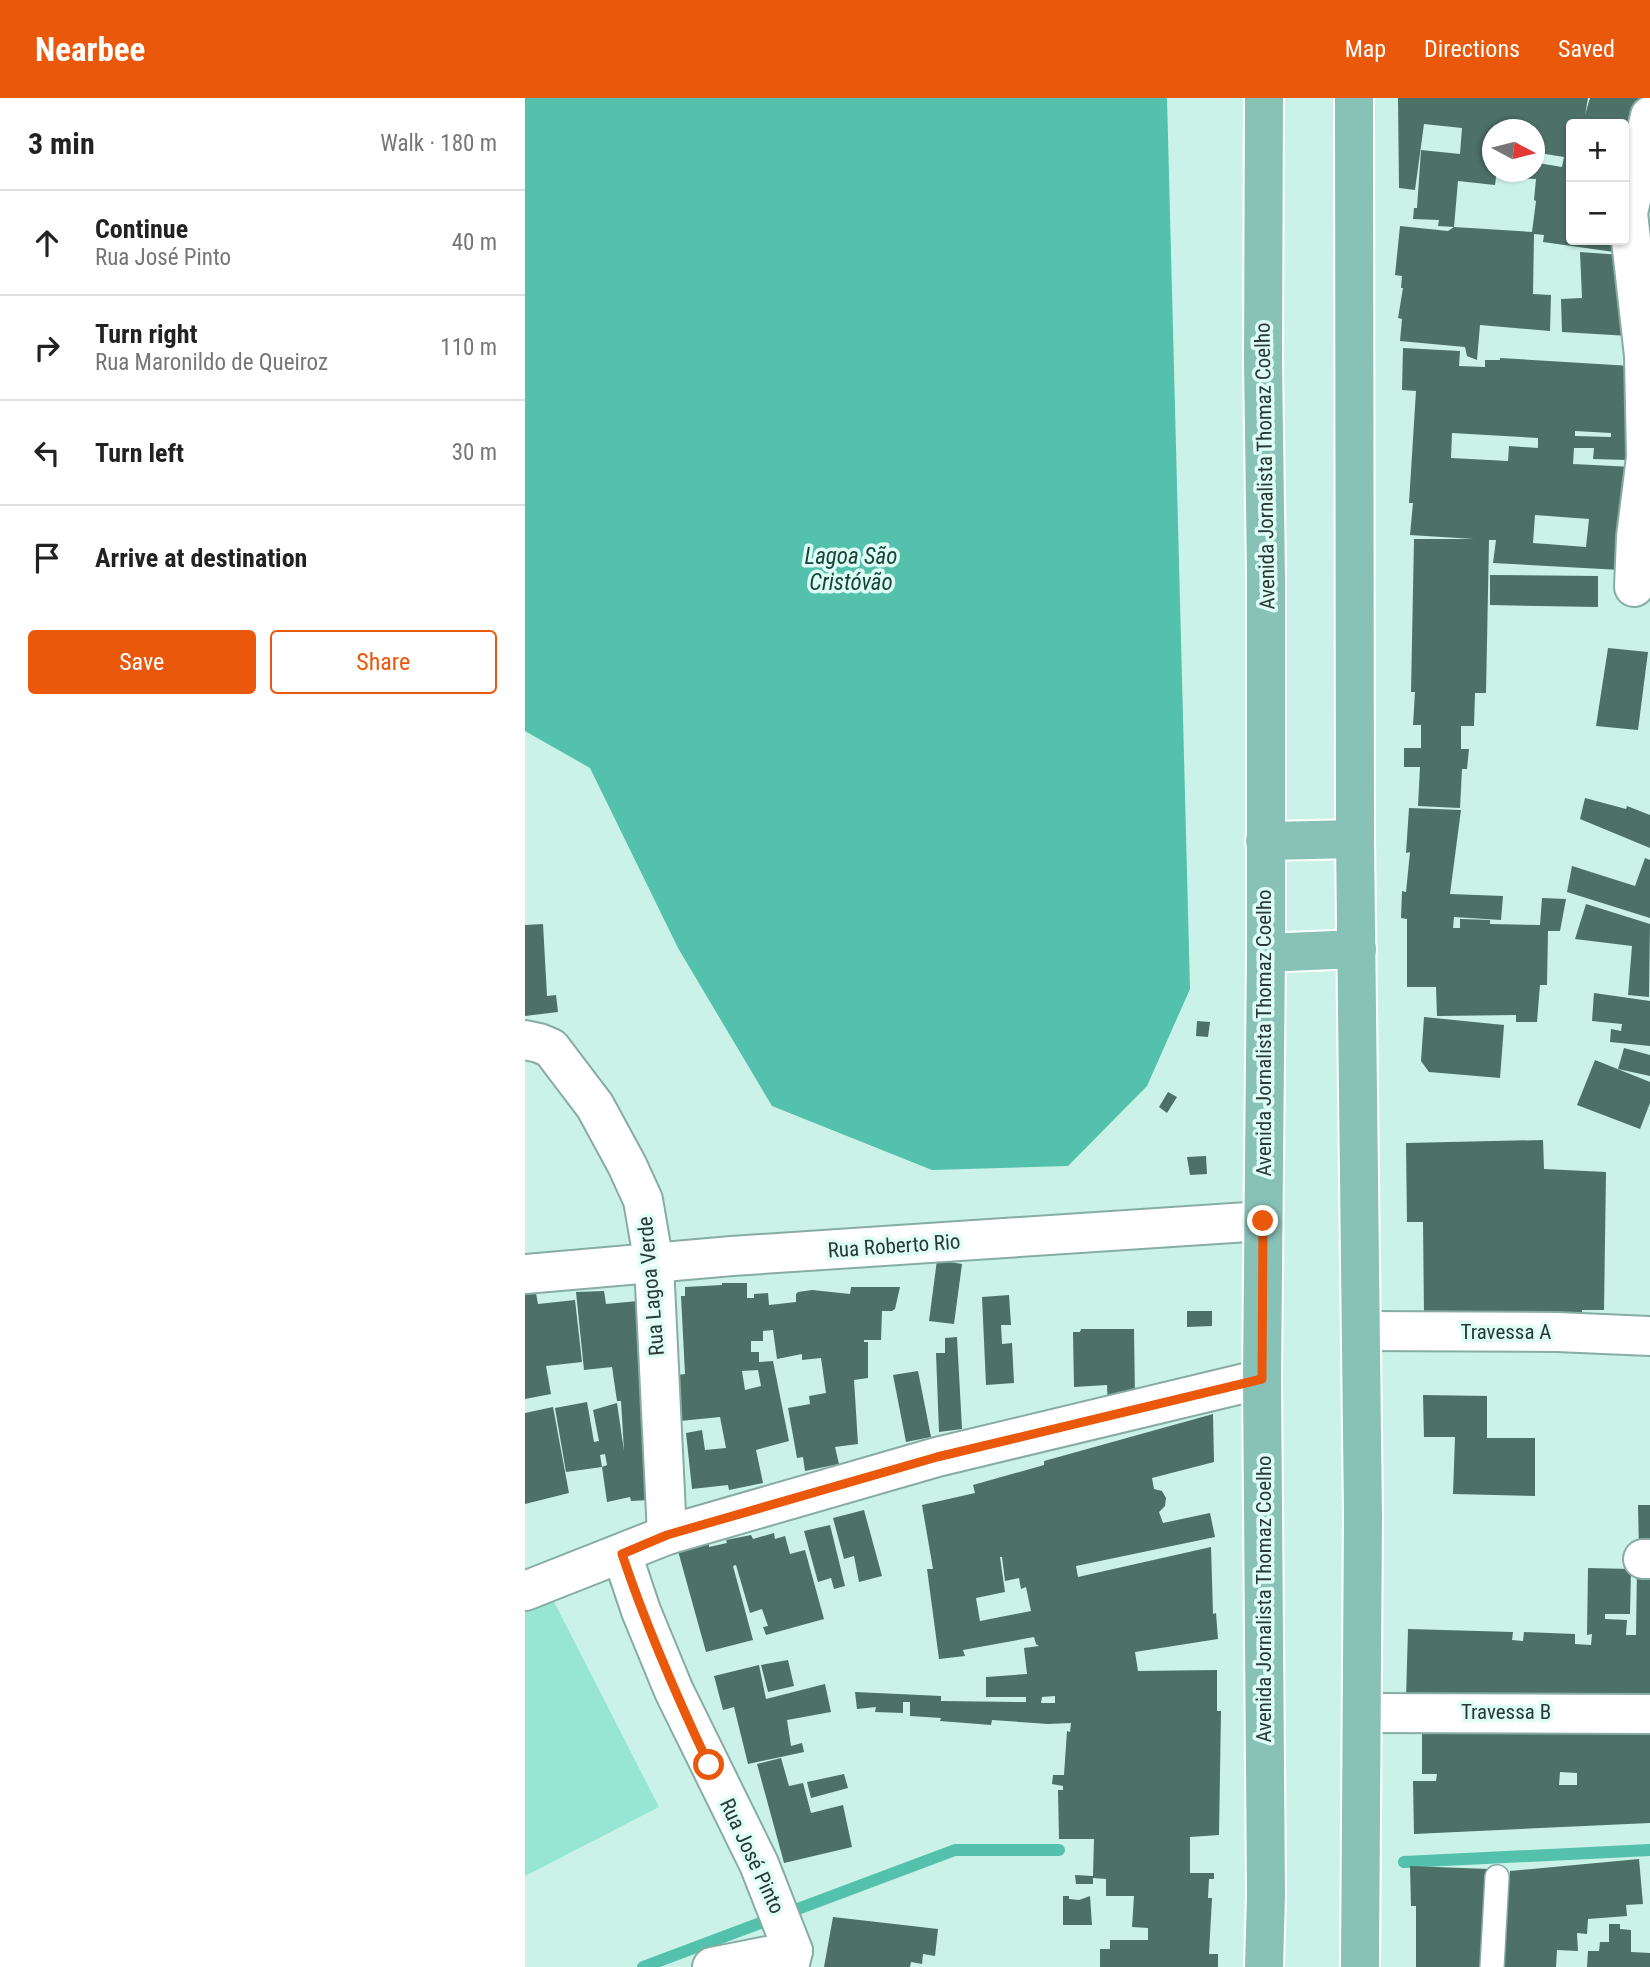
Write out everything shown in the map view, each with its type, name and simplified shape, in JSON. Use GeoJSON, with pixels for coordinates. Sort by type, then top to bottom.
{"type":"FeatureCollection","features":[{"type":"Feature","properties":{"kind":"main road","name":"Avenida Jornalista Thomaz Coelho"},"geometry":{"type":"LineString","coordinates":[[1264,98],[1264,1967]]}},
{"type":"Feature","properties":{"kind":"main road"},"geometry":{"type":"LineString","coordinates":[[1354,98],[1356,839],[1363,1516],[1360,1967]]}},
{"type":"Feature","properties":{"kind":"main road"},"geometry":{"type":"LineString","coordinates":[[1265,841],[1356,839]]}},
{"type":"Feature","properties":{"kind":"main road"},"geometry":{"type":"LineString","coordinates":[[1266,953],[1357,949]]}},
{"type":"Feature","properties":{"kind":"street"},"geometry":{"type":"LineString","coordinates":[[1634,587],[1636,537],[1646,457],[1644,356],[1628,213],[1650,116]]}},
{"type":"Feature","properties":{"kind":"street","name":"Rua Lagoa Verde"},"geometry":{"type":"LineString","coordinates":[[525,1040],[551,1048],[595,1105],[643,1200],[654,1264],[667,1535]]}},
{"type":"Feature","properties":{"kind":"street","name":"Rua Roberto Rio"},"geometry":{"type":"LineString","coordinates":[[525,1274],[732,1256],[1263,1221]]}},
{"type":"Feature","properties":{"kind":"street","name":"Travessa A"},"geometry":{"type":"LineString","coordinates":[[1361,1331],[1557,1332],[1650,1336]]}},
{"type":"Feature","properties":{"kind":"street"},"geometry":{"type":"LineString","coordinates":[[525,1591],[667,1535],[937,1457],[1262,1379]]}},
{"type":"Feature","properties":{"kind":"street","name":"Rua José Pinto"},"geometry":{"type":"LineString","coordinates":[[622,1554],[641,1611],[674,1691],[759,1864],[789,1948]]}},
{"type":"Feature","properties":{"kind":"street","name":"Travessa B"},"geometry":{"type":"LineString","coordinates":[[1362,1713],[1650,1714]]}},
{"type":"Feature","properties":{"kind":"street"},"geometry":{"type":"LineString","coordinates":[[712,1967],[789,1948]]}},
{"type":"Feature","properties":{"kind":"lane"},"geometry":{"type":"LineString","coordinates":[[1492,1967],[1497,1877]]}},
{"type":"Feature","properties":{"kind":"shaded area"},"geometry":{"type":"Polygon","coordinates":[[[550,1594],[659,1807],[525,1876],[525,1607],[550,1594]]]}},
{"type":"Feature","properties":{"kind":"water","name":"Lagoa São Cristóvão"},"geometry":{"type":"Polygon","coordinates":[[[525,98],[1167,98],[1190,989],[1147,1086],[1068,1166],[932,1170],[772,1106],[678,948],[590,768],[525,731],[525,98]]]}},
{"type":"Feature","properties":{"kind":"building"},"geometry":{"type":"Polygon","coordinates":[[[1398,98],[1588,98],[1585,115],[1590,98],[1646,98],[1629,161],[1629,119],[1566,119],[1566,245],[1622,245],[1621,253],[1543,242],[1544,235],[1534,234],[1533,294],[1551,295],[1550,331],[1480,325],[1477,360],[1467,356],[1465,347],[1400,341],[1402,319],[1398,318],[1403,288],[1402,276],[1395,275],[1400,226],[1448,231],[1454,227],[1438,226],[1439,220],[1413,219],[1414,208],[1417,208],[1421,150],[1460,154],[1462,128],[1424,124],[1415,190],[1399,188],[1398,98]]]}},
{"type":"Feature","properties":{"kind":"building"},"geometry":{"type":"Polygon","coordinates":[[[1580,252],[1621,255],[1629,336],[1562,332],[1561,299],[1582,298],[1580,252]]]}},
{"type":"Feature","properties":{"kind":"building"},"geometry":{"type":"Polygon","coordinates":[[[1403,348],[1460,351],[1459,366],[1485,367],[1485,360],[1500,358],[1631,366],[1627,460],[1593,459],[1594,448],[1574,448],[1573,464],[1633,467],[1621,570],[1493,563],[1496,540],[1489,540],[1486,693],[1475,693],[1474,726],[1461,726],[1461,749],[1469,749],[1467,769],[1462,769],[1460,808],[1418,806],[1420,767],[1404,767],[1404,748],[1421,748],[1421,725],[1413,725],[1415,692],[1411,692],[1414,539],[1474,539],[1410,535],[1413,503],[1409,503],[1416,391],[1402,390],[1403,348]],[[1575,431],[1575,436],[1611,437],[1611,433],[1575,431]],[[1452,433],[1451,458],[1508,461],[1509,446],[1538,448],[1538,438],[1452,433]],[[1535,515],[1533,543],[1586,547],[1589,519],[1535,515]]]}},
{"type":"Feature","properties":{"kind":"building"},"geometry":{"type":"Polygon","coordinates":[[[1490,575],[1598,576],[1598,607],[1490,605],[1490,575]]]}},
{"type":"Feature","properties":{"kind":"building"},"geometry":{"type":"Polygon","coordinates":[[[1608,648],[1648,652],[1638,730],[1596,726],[1608,648]]]}},
{"type":"Feature","properties":{"kind":"building"},"geometry":{"type":"Polygon","coordinates":[[[1585,798],[1626,809],[1627,806],[1650,815],[1650,848],[1580,819],[1585,798]]]}},
{"type":"Feature","properties":{"kind":"building"},"geometry":{"type":"Polygon","coordinates":[[[1409,808],[1461,810],[1450,894],[1503,896],[1501,920],[1454,917],[1453,928],[1460,928],[1460,919],[1490,920],[1490,924],[1540,925],[1542,898],[1566,899],[1560,931],[1548,931],[1547,985],[1540,985],[1537,1022],[1516,1022],[1516,1015],[1437,1016],[1436,987],[1407,987],[1407,919],[1401,918],[1402,891],[1406,892],[1410,852],[1406,853],[1409,808]]]}},
{"type":"Feature","properties":{"kind":"building"},"geometry":{"type":"Polygon","coordinates":[[[1645,858],[1650,860],[1650,918],[1567,892],[1572,866],[1635,886],[1645,858]]]}},
{"type":"Feature","properties":{"kind":"building"},"geometry":{"type":"Polygon","coordinates":[[[1586,904],[1650,924],[1649,997],[1628,995],[1632,946],[1575,939],[1586,904]]]}},
{"type":"Feature","properties":{"kind":"building"},"geometry":{"type":"Polygon","coordinates":[[[543,924],[547,996],[556,995],[558,1012],[525,1016],[525,925],[543,924]]]}},
{"type":"Feature","properties":{"kind":"building"},"geometry":{"type":"Polygon","coordinates":[[[1594,993],[1650,1001],[1650,1046],[1610,1042],[1611,1029],[1621,1031],[1622,1024],[1592,1021],[1594,993]]]}},
{"type":"Feature","properties":{"kind":"building"},"geometry":{"type":"Polygon","coordinates":[[[1424,1017],[1504,1025],[1500,1078],[1429,1072],[1421,1061],[1424,1017]]]}},
{"type":"Feature","properties":{"kind":"building"},"geometry":{"type":"Polygon","coordinates":[[[1197,1021],[1210,1022],[1208,1037],[1196,1036],[1197,1021]]]}},
{"type":"Feature","properties":{"kind":"building"},"geometry":{"type":"Polygon","coordinates":[[[1624,1048],[1650,1055],[1650,1076],[1618,1069],[1624,1048]]]}},
{"type":"Feature","properties":{"kind":"building"},"geometry":{"type":"Polygon","coordinates":[[[1595,1060],[1650,1082],[1650,1103],[1640,1129],[1577,1105],[1595,1060]]]}},
{"type":"Feature","properties":{"kind":"building"},"geometry":{"type":"Polygon","coordinates":[[[1168,1092],[1177,1097],[1167,1113],[1159,1107],[1168,1092]]]}},
{"type":"Feature","properties":{"kind":"building"},"geometry":{"type":"Polygon","coordinates":[[[1543,1140],[1544,1169],[1606,1172],[1604,1310],[1582,1310],[1582,1313],[1424,1314],[1423,1222],[1407,1222],[1406,1143],[1543,1140]]]}},
{"type":"Feature","properties":{"kind":"building"},"geometry":{"type":"Polygon","coordinates":[[[1206,1156],[1207,1174],[1190,1175],[1187,1157],[1206,1156]]]}},
{"type":"Feature","properties":{"kind":"building"},"geometry":{"type":"Polygon","coordinates":[[[937,1260],[962,1264],[954,1324],[929,1321],[937,1260]]]}},
{"type":"Feature","properties":{"kind":"building"},"geometry":{"type":"Polygon","coordinates":[[[747,1283],[747,1298],[754,1298],[754,1294],[768,1293],[769,1305],[796,1302],[798,1292],[812,1290],[850,1294],[851,1287],[900,1287],[895,1309],[882,1311],[881,1340],[864,1340],[868,1342],[868,1378],[854,1380],[858,1444],[835,1447],[839,1464],[805,1471],[803,1457],[797,1458],[788,1408],[810,1404],[809,1396],[826,1393],[821,1358],[802,1360],[802,1354],[777,1359],[773,1330],[763,1331],[763,1341],[751,1341],[751,1352],[759,1352],[759,1362],[773,1361],[789,1441],[756,1450],[763,1483],[729,1490],[728,1485],[692,1489],[686,1433],[702,1430],[705,1450],[726,1448],[720,1417],[680,1421],[678,1375],[685,1374],[681,1296],[685,1296],[685,1287],[747,1283]],[[758,1370],[742,1371],[745,1390],[761,1386],[758,1370]]]}},
{"type":"Feature","properties":{"kind":"building"},"geometry":{"type":"Polygon","coordinates":[[[604,1291],[606,1304],[638,1301],[649,1500],[631,1501],[630,1497],[607,1502],[602,1467],[566,1472],[555,1408],[587,1402],[594,1442],[599,1441],[593,1410],[617,1403],[624,1451],[621,1401],[617,1401],[612,1367],[584,1370],[576,1292],[604,1291]],[[605,1454],[600,1455],[602,1467],[607,1465],[605,1454]]]}},
{"type":"Feature","properties":{"kind":"building"},"geometry":{"type":"Polygon","coordinates":[[[536,1293],[538,1304],[575,1300],[582,1362],[546,1366],[551,1394],[525,1399],[525,1294],[536,1293]]]}},
{"type":"Feature","properties":{"kind":"building"},"geometry":{"type":"Polygon","coordinates":[[[1009,1295],[1011,1325],[1001,1325],[1002,1344],[1012,1343],[1014,1383],[986,1385],[982,1297],[1009,1295]]]}},
{"type":"Feature","properties":{"kind":"building"},"geometry":{"type":"Polygon","coordinates":[[[1187,1311],[1212,1311],[1212,1326],[1187,1327],[1187,1311]]]}},
{"type":"Feature","properties":{"kind":"building"},"geometry":{"type":"Polygon","coordinates":[[[1081,1329],[1134,1329],[1135,1400],[1108,1405],[1107,1385],[1074,1387],[1073,1332],[1080,1332],[1081,1329]]]}},
{"type":"Feature","properties":{"kind":"building"},"geometry":{"type":"Polygon","coordinates":[[[957,1337],[962,1429],[939,1432],[936,1353],[945,1353],[945,1338],[957,1337]]]}},
{"type":"Feature","properties":{"kind":"building"},"geometry":{"type":"Polygon","coordinates":[[[918,1371],[931,1437],[906,1442],[893,1375],[918,1371]]]}},
{"type":"Feature","properties":{"kind":"building"},"geometry":{"type":"Polygon","coordinates":[[[1423,1395],[1487,1396],[1487,1438],[1535,1438],[1535,1496],[1453,1494],[1455,1437],[1424,1437],[1423,1395]]]}},
{"type":"Feature","properties":{"kind":"building"},"geometry":{"type":"Polygon","coordinates":[[[553,1407],[569,1493],[525,1504],[525,1413],[553,1407]]]}},
{"type":"Feature","properties":{"kind":"building"},"geometry":{"type":"Polygon","coordinates":[[[1213,1414],[1214,1462],[1152,1478],[1154,1489],[1162,1491],[1166,1498],[1165,1506],[1159,1512],[1163,1523],[1210,1513],[1215,1537],[1076,1566],[1078,1577],[1211,1547],[1213,1614],[1216,1613],[1218,1639],[1135,1652],[1138,1671],[1217,1670],[1217,1711],[1221,1711],[1219,1835],[1190,1837],[1190,1873],[1214,1873],[1214,1879],[1209,1879],[1208,1898],[1212,1898],[1209,1954],[1218,1954],[1218,1967],[1100,1967],[1100,1949],[1110,1949],[1110,1940],[1148,1940],[1148,1928],[1132,1927],[1134,1896],[1106,1896],[1106,1879],[1093,1878],[1093,1884],[1076,1884],[1075,1875],[1093,1876],[1094,1839],[1059,1839],[1058,1790],[1063,1790],[1063,1786],[1052,1784],[1053,1775],[1064,1775],[1067,1731],[1070,1732],[1071,1723],[992,1720],[991,1725],[940,1721],[941,1718],[910,1716],[910,1702],[903,1702],[903,1713],[875,1712],[876,1707],[857,1709],[855,1692],[941,1696],[941,1701],[1026,1702],[1026,1697],[986,1697],[986,1677],[1027,1674],[1024,1648],[1039,1646],[1034,1637],[963,1650],[965,1656],[939,1659],[927,1569],[933,1569],[922,1505],[975,1493],[973,1485],[1044,1465],[1044,1461],[1213,1414]],[[1000,1557],[1005,1592],[976,1598],[980,1621],[1031,1611],[1026,1587],[1021,1589],[1019,1578],[1005,1581],[1000,1557]],[[1055,1696],[1042,1697],[1041,1703],[1055,1703],[1055,1696]]]}},
{"type":"Feature","properties":{"kind":"building"},"geometry":{"type":"Polygon","coordinates":[[[1638,1505],[1650,1505],[1650,1550],[1639,1550],[1638,1505]]]}},
{"type":"Feature","properties":{"kind":"building"},"geometry":{"type":"Polygon","coordinates":[[[864,1510],[882,1576],[859,1582],[854,1556],[844,1559],[833,1518],[864,1510]]]}},
{"type":"Feature","properties":{"kind":"building"},"geometry":{"type":"Polygon","coordinates":[[[830,1525],[845,1586],[834,1589],[831,1578],[818,1582],[804,1531],[830,1525]]]}},
{"type":"Feature","properties":{"kind":"building"},"geometry":{"type":"Polygon","coordinates":[[[774,1533],[775,1539],[785,1536],[790,1554],[805,1550],[824,1619],[766,1635],[763,1627],[768,1626],[762,1609],[750,1613],[736,1565],[733,1566],[753,1640],[706,1652],[678,1551],[709,1544],[709,1547],[751,1535],[753,1539],[774,1533]]]}},
{"type":"Feature","properties":{"kind":"building"},"geometry":{"type":"Polygon","coordinates":[[[1637,1566],[1650,1566],[1650,1704],[1406,1699],[1408,1629],[1513,1632],[1512,1640],[1523,1641],[1524,1632],[1575,1634],[1575,1644],[1591,1645],[1592,1634],[1587,1635],[1588,1568],[1631,1569],[1630,1614],[1605,1614],[1605,1619],[1627,1620],[1626,1635],[1636,1635],[1637,1566]]]}},
{"type":"Feature","properties":{"kind":"building"},"geometry":{"type":"Polygon","coordinates":[[[788,1660],[794,1686],[768,1692],[761,1665],[788,1660]]]}},
{"type":"Feature","properties":{"kind":"building"},"geometry":{"type":"Polygon","coordinates":[[[759,1665],[766,1699],[825,1684],[831,1712],[787,1720],[791,1746],[802,1743],[804,1752],[748,1764],[734,1707],[723,1710],[714,1676],[759,1665]]]}},
{"type":"Feature","properties":{"kind":"building"},"geometry":{"type":"Polygon","coordinates":[[[1422,1720],[1650,1721],[1650,1823],[1414,1834],[1413,1781],[1436,1781],[1437,1774],[1422,1774],[1422,1720]],[[1560,1772],[1559,1785],[1577,1785],[1577,1773],[1560,1772]]]}},
{"type":"Feature","properties":{"kind":"building"},"geometry":{"type":"Polygon","coordinates":[[[781,1758],[789,1786],[803,1783],[811,1813],[843,1805],[852,1847],[784,1863],[757,1764],[781,1758]]]}},
{"type":"Feature","properties":{"kind":"building"},"geometry":{"type":"Polygon","coordinates":[[[844,1774],[848,1788],[811,1798],[807,1782],[844,1774]]]}},
{"type":"Feature","properties":{"kind":"building"},"geometry":{"type":"Polygon","coordinates":[[[1639,1859],[1643,1904],[1626,1905],[1627,1916],[1588,1919],[1587,1934],[1577,1933],[1578,1951],[1557,1950],[1556,1967],[1502,1967],[1510,1871],[1639,1859]]]}},
{"type":"Feature","properties":{"kind":"building"},"geometry":{"type":"Polygon","coordinates":[[[1410,1866],[1488,1869],[1484,1967],[1416,1967],[1416,1906],[1411,1906],[1410,1866]]]}},
{"type":"Feature","properties":{"kind":"building"},"geometry":{"type":"Polygon","coordinates":[[[1063,1896],[1079,1900],[1090,1896],[1092,1925],[1063,1925],[1063,1896]]]}},
{"type":"Feature","properties":{"kind":"building"},"geometry":{"type":"Polygon","coordinates":[[[833,1917],[938,1929],[935,1956],[923,1954],[922,1964],[911,1962],[910,1967],[824,1967],[833,1917]]]}},
{"type":"Feature","properties":{"kind":"building"},"geometry":{"type":"Polygon","coordinates":[[[1609,1924],[1620,1924],[1620,1929],[1631,1930],[1631,1952],[1650,1953],[1650,1967],[1587,1967],[1588,1951],[1599,1951],[1600,1942],[1609,1942],[1609,1924]]]}},
{"type":"Feature","properties":{"kind":"waterway"},"geometry":{"type":"LineString","coordinates":[[643,1967],[955,1850],[1059,1850]]}},
{"type":"Feature","properties":{"kind":"waterway"},"geometry":{"type":"LineString","coordinates":[[1404,1862],[1650,1850]]}},
{"type":"Feature","properties":{"kind":"route"},"geometry":{"type":"LineString","coordinates":[[709,1765],[674,1691],[641,1611],[622,1554],[667,1535],[937,1457],[1262,1379],[1263,1221]]}}]}
